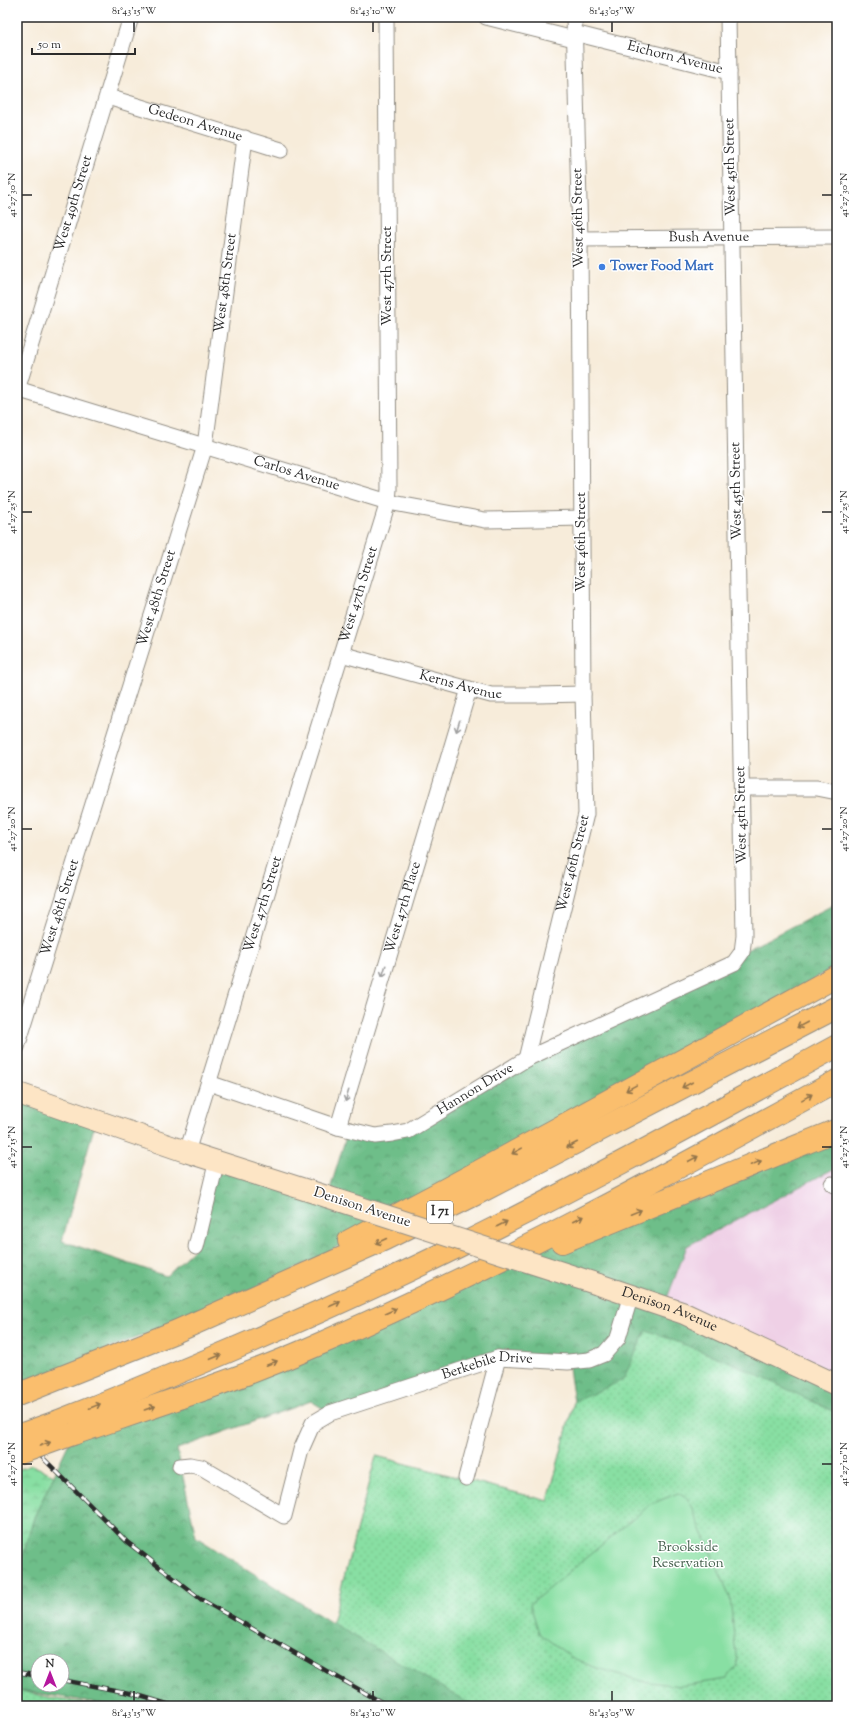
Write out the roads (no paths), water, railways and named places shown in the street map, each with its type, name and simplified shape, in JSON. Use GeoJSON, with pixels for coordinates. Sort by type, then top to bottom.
{"type":"FeatureCollection","features":[{"type":"Feature","properties":{"kind":"highway"},"geometry":{"type":"LineString","coordinates":[[698,1051],[837,966]]}},
{"type":"Feature","properties":{"kind":"highway"},"geometry":{"type":"LineString","coordinates":[[175,1332],[489,1166],[837,976]]}},
{"type":"Feature","properties":{"kind":"highway","name":"I 71"},"geometry":{"type":"LineString","coordinates":[[23,1392],[175,1332],[392,1236],[483,1191],[837,1007]]}},
{"type":"Feature","properties":{"kind":"highway"},"geometry":{"type":"LineString","coordinates":[[17,1454],[66,1427],[216,1357],[337,1304],[452,1249],[672,1136],[837,1046]]}},
{"type":"Feature","properties":{"kind":"highway"},"geometry":{"type":"LineString","coordinates":[[17,1436],[66,1427],[189,1394],[294,1355],[456,1282],[684,1164],[837,1081]]}},
{"type":"Feature","properties":{"kind":"highway"},"geometry":{"type":"LineString","coordinates":[[456,1282],[525,1257],[837,1130]]}},
{"type":"Feature","properties":{"kind":"main road","name":"Denison Avenue"},"geometry":{"type":"LineString","coordinates":[[17,1093],[187,1152],[217,1160],[664,1306],[708,1324],[837,1386]]}},
{"type":"Feature","properties":{"kind":"street","name":"West 49th Street"},"geometry":{"type":"LineString","coordinates":[[17,389],[108,97],[131,17]]}},
{"type":"Feature","properties":{"kind":"street","name":"West 47th Street"},"geometry":{"type":"LineString","coordinates":[[187,1152],[388,502],[386,17]]}},
{"type":"Feature","properties":{"kind":"street","name":"Eichorn Avenue"},"geometry":{"type":"LineString","coordinates":[[486,17],[729,72]]}},
{"type":"Feature","properties":{"kind":"street","name":"West 46th Street"},"geometry":{"type":"LineString","coordinates":[[526,1059],[586,814],[583,694],[580,239],[574,17]]}},
{"type":"Feature","properties":{"kind":"street","name":"West 45th Street"},"geometry":{"type":"LineString","coordinates":[[728,17],[744,936],[742,952],[734,963]]}},
{"type":"Feature","properties":{"kind":"street","name":"Gedeon Avenue"},"geometry":{"type":"LineString","coordinates":[[108,97],[281,150]]}},
{"type":"Feature","properties":{"kind":"street","name":"West 48th Street"},"geometry":{"type":"LineString","coordinates":[[17,1047],[205,446],[245,138]]}},
{"type":"Feature","properties":{"kind":"street","name":"Bush Avenue"},"geometry":{"type":"LineString","coordinates":[[580,239],[837,237]]}},
{"type":"Feature","properties":{"kind":"street","name":"Carlos Avenue"},"geometry":{"type":"LineString","coordinates":[[17,389],[388,502],[486,520],[582,518]]}},
{"type":"Feature","properties":{"kind":"street","name":"Kerns Avenue"},"geometry":{"type":"LineString","coordinates":[[341,654],[491,695],[538,696],[583,694]]}},
{"type":"Feature","properties":{"kind":"street","name":"West 47th Place"},"geometry":{"type":"LineString","coordinates":[[338,1127],[469,689]]}},
{"type":"Feature","properties":{"kind":"street"},"geometry":{"type":"LineString","coordinates":[[742,788],[817,788],[837,792]]}},
{"type":"Feature","properties":{"kind":"street","name":"Hannon Drive"},"geometry":{"type":"LineString","coordinates":[[209,1083],[338,1127],[375,1136],[408,1131],[526,1059],[734,963]]}},
{"type":"Feature","properties":{"kind":"street"},"geometry":{"type":"LineString","coordinates":[[196,1247],[217,1160]]}},
{"type":"Feature","properties":{"kind":"street","name":"Berkebile Drive"},"geometry":{"type":"LineString","coordinates":[[180,1466],[190,1465],[201,1467],[284,1516],[301,1450],[313,1423],[330,1413],[498,1358],[568,1362],[589,1360],[604,1354],[618,1338],[631,1295]]}},
{"type":"Feature","properties":{"kind":"street"},"geometry":{"type":"LineString","coordinates":[[466,1478],[498,1358]]}},
{"type":"Feature","properties":{"kind":"railway"},"geometry":{"type":"LineString","coordinates":[[17,1432],[127,1542],[202,1600],[388,1706]]}},
{"type":"Feature","properties":{"kind":"railway"},"geometry":{"type":"LineString","coordinates":[[17,1672],[30,1674]]}},
{"type":"Feature","properties":{"kind":"railway"},"geometry":{"type":"LineString","coordinates":[[70,1682],[130,1693],[174,1706]]}},
{"type":"Feature","properties":{"kind":"place","name":"Tower Food Mart"},"geometry":{"type":"Point","coordinates":[602,267]}},
{"type":"Feature","properties":{"kind":"park label","name":"Brookside Reservation"},"geometry":{"type":"Point","coordinates":[688,1556]}}]}
